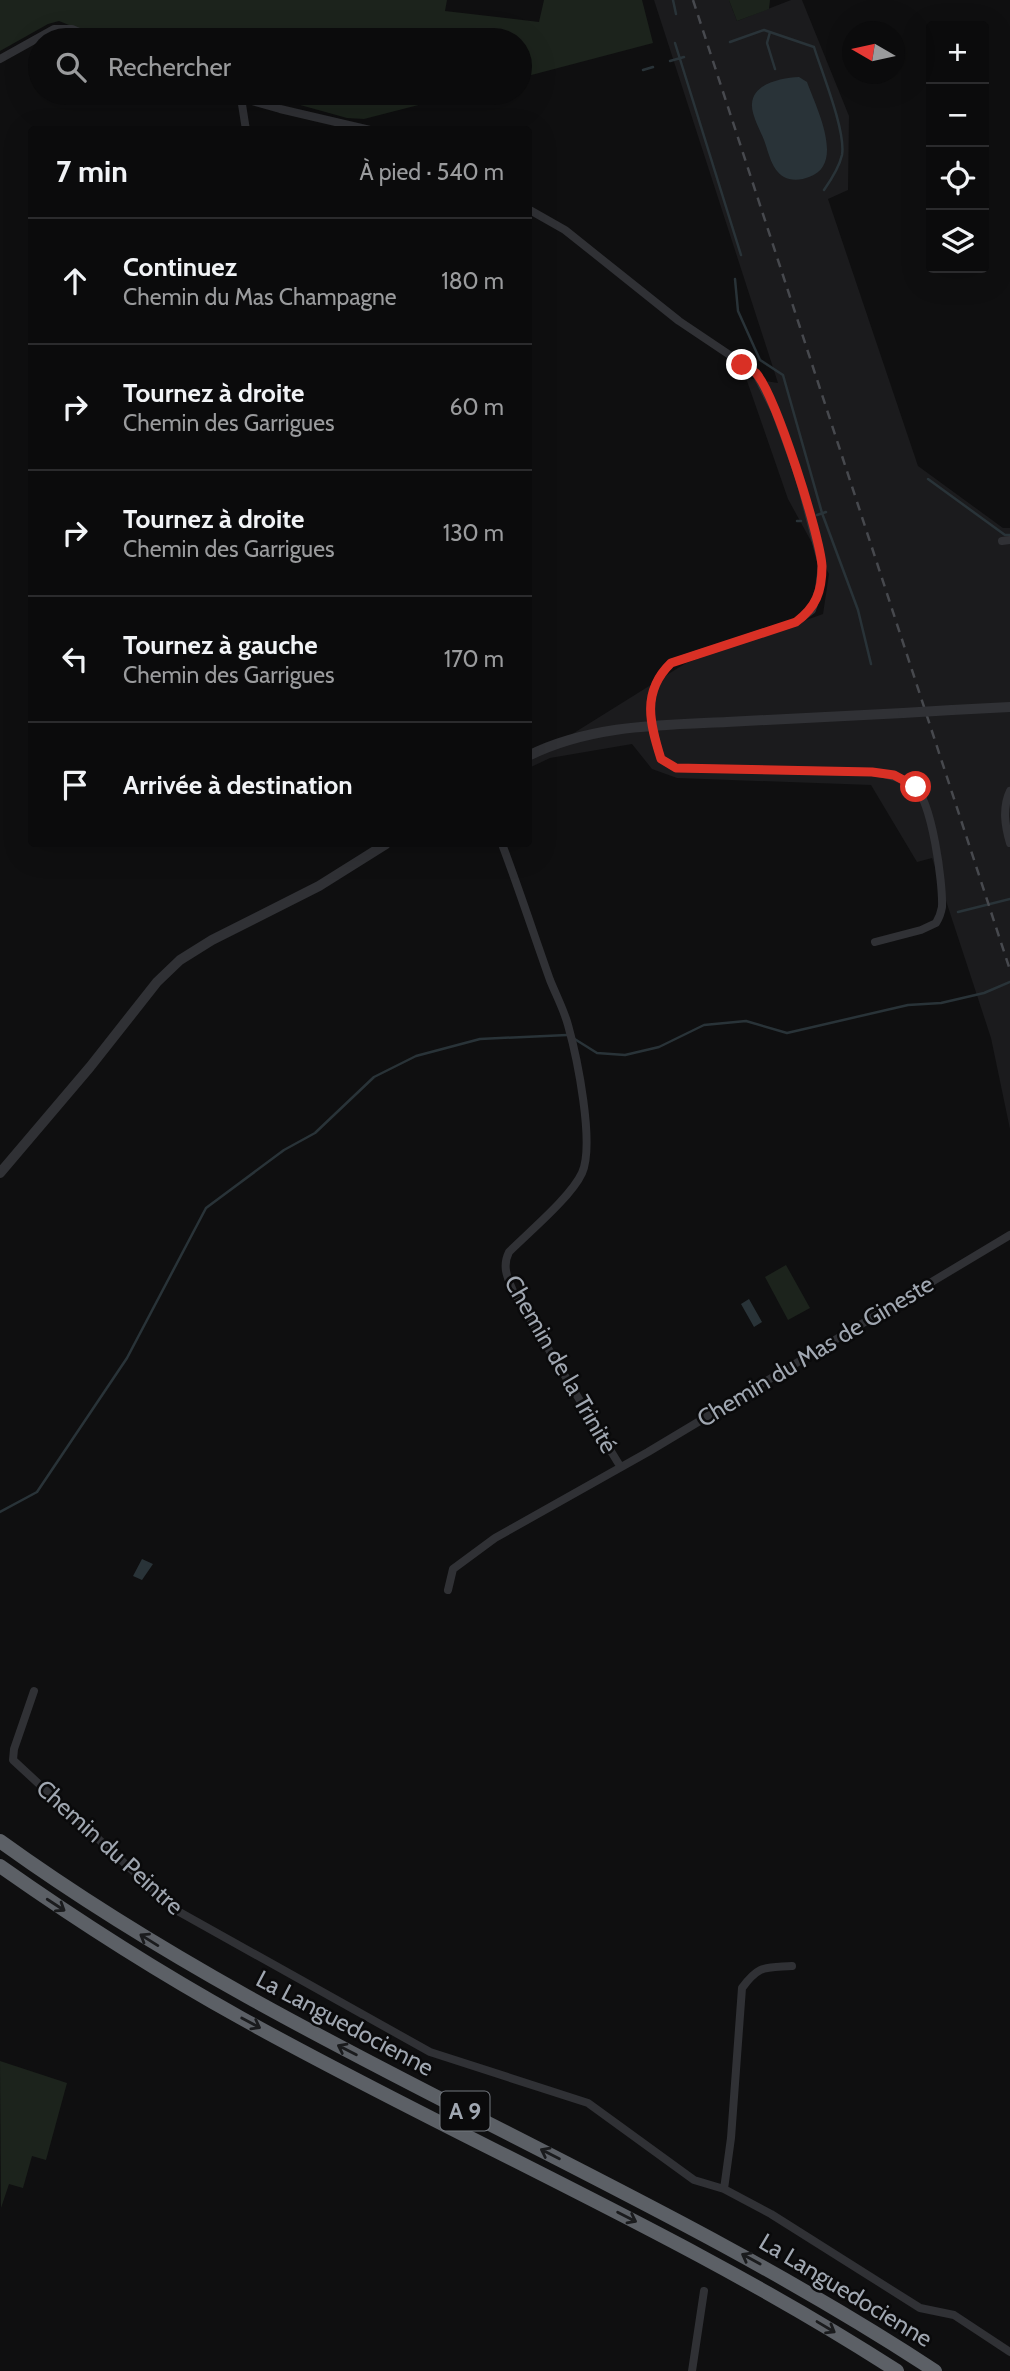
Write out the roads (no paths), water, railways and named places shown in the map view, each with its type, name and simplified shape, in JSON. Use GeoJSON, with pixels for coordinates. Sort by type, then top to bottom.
{"type":"FeatureCollection","features":[{"type":"Feature","properties":{"kind":"highway","name":"La Languedocienne"},"geometry":{"type":"LineString","coordinates":[[0,1841],[99,1909],[281,2017],[743,2255],[935,2371]]}},
{"type":"Feature","properties":{"kind":"highway","name":"La Languedocienne"},"geometry":{"type":"LineString","coordinates":[[0,1866],[138,1958],[243,2019],[717,2264],[807,2315],[897,2371]]}},
{"type":"Feature","properties":{"kind":"street"},"geometry":{"type":"LineString","coordinates":[[0,59],[28,43]]}},
{"type":"Feature","properties":{"kind":"street"},"geometry":{"type":"LineString","coordinates":[[242,105],[245,126]]}},
{"type":"Feature","properties":{"kind":"street"},"geometry":{"type":"LineString","coordinates":[[269,105],[354,126]]}},
{"type":"Feature","properties":{"kind":"street"},"geometry":{"type":"LineString","coordinates":[[532,211],[565,230],[679,321],[755,372],[775,411],[822,565],[819,589],[812,610],[796,622],[671,663],[654,683],[651,694],[652,726],[661,759],[676,768],[872,772],[894,775],[916,787],[928,810],[937,856],[942,910],[936,923],[921,930],[875,942]]}},
{"type":"Feature","properties":{"kind":"street"},"geometry":{"type":"LineString","coordinates":[[532,754],[572,739],[607,730],[1010,707]]}},
{"type":"Feature","properties":{"kind":"street"},"geometry":{"type":"LineString","coordinates":[[1010,791],[1006,799],[1005,825],[1010,843]]}},
{"type":"Feature","properties":{"kind":"street"},"geometry":{"type":"LineString","coordinates":[[0,1172],[81,1078],[157,982],[180,960],[212,940],[319,886],[381,847]]}},
{"type":"Feature","properties":{"kind":"street","name":"Chemin de la Trinité"},"geometry":{"type":"LineString","coordinates":[[503,847],[568,1024],[587,1144],[581,1175],[509,1252],[505,1268],[513,1291],[620,1466]]}},
{"type":"Feature","properties":{"kind":"street","name":"Chemin du Mas de Gineste"},"geometry":{"type":"LineString","coordinates":[[448,1590],[453,1569],[495,1538],[648,1452],[1010,1235]]}},
{"type":"Feature","properties":{"kind":"street","name":"Chemin du Peintre"},"geometry":{"type":"LineString","coordinates":[[34,1691],[14,1749],[13,1760],[174,1909],[430,2052],[588,2104],[694,2180],[724,2189],[771,2214],[920,2308],[954,2315],[1010,2352]]}},
{"type":"Feature","properties":{"kind":"street"},"geometry":{"type":"LineString","coordinates":[[724,2189],[731,2138],[742,1988],[754,1972],[792,1966]]}},
{"type":"Feature","properties":{"kind":"street"},"geometry":{"type":"LineString","coordinates":[[692,2371],[704,2291]]}},
{"type":"Feature","properties":{"kind":"waterway"},"geometry":{"type":"LineString","coordinates":[[673,0],[676,14]]}},
{"type":"Feature","properties":{"kind":"waterway"},"geometry":{"type":"LineString","coordinates":[[730,42],[764,30],[814,47],[837,117],[842,145],[839,165],[824,190]]}},
{"type":"Feature","properties":{"kind":"waterway"},"geometry":{"type":"LineString","coordinates":[[770,32],[767,43],[775,69]]}},
{"type":"Feature","properties":{"kind":"waterway"},"geometry":{"type":"LineString","coordinates":[[675,43],[741,255]]}},
{"type":"Feature","properties":{"kind":"waterway"},"geometry":{"type":"LineString","coordinates":[[670,61],[684,57]]}},
{"type":"Feature","properties":{"kind":"waterway"},"geometry":{"type":"LineString","coordinates":[[643,70],[653,67]]}},
{"type":"Feature","properties":{"kind":"waterway"},"geometry":{"type":"LineString","coordinates":[[735,279],[738,311],[760,360],[783,375],[822,513],[858,610],[871,664]]}},
{"type":"Feature","properties":{"kind":"waterway"},"geometry":{"type":"LineString","coordinates":[[928,479],[1005,535],[1010,535]]}},
{"type":"Feature","properties":{"kind":"waterway"},"geometry":{"type":"LineString","coordinates":[[817,515],[826,512]]}},
{"type":"Feature","properties":{"kind":"waterway"},"geometry":{"type":"LineString","coordinates":[[958,912],[1010,899]]}},
{"type":"Feature","properties":{"kind":"waterway"},"geometry":{"type":"LineString","coordinates":[[573,1038],[597,1053],[625,1055],[659,1047],[704,1025],[746,1021],[787,1033],[908,1005],[941,1003],[984,993],[1010,982]]}},
{"type":"Feature","properties":{"kind":"waterway"},"geometry":{"type":"LineString","coordinates":[[0,1512],[37,1492],[127,1358],[206,1208],[284,1150],[315,1133],[374,1077],[416,1056],[480,1039],[567,1035]]}},
{"type":"Feature","properties":{"kind":"railway"},"geometry":{"type":"LineString","coordinates":[[693,0],[1010,970]]}}]}
